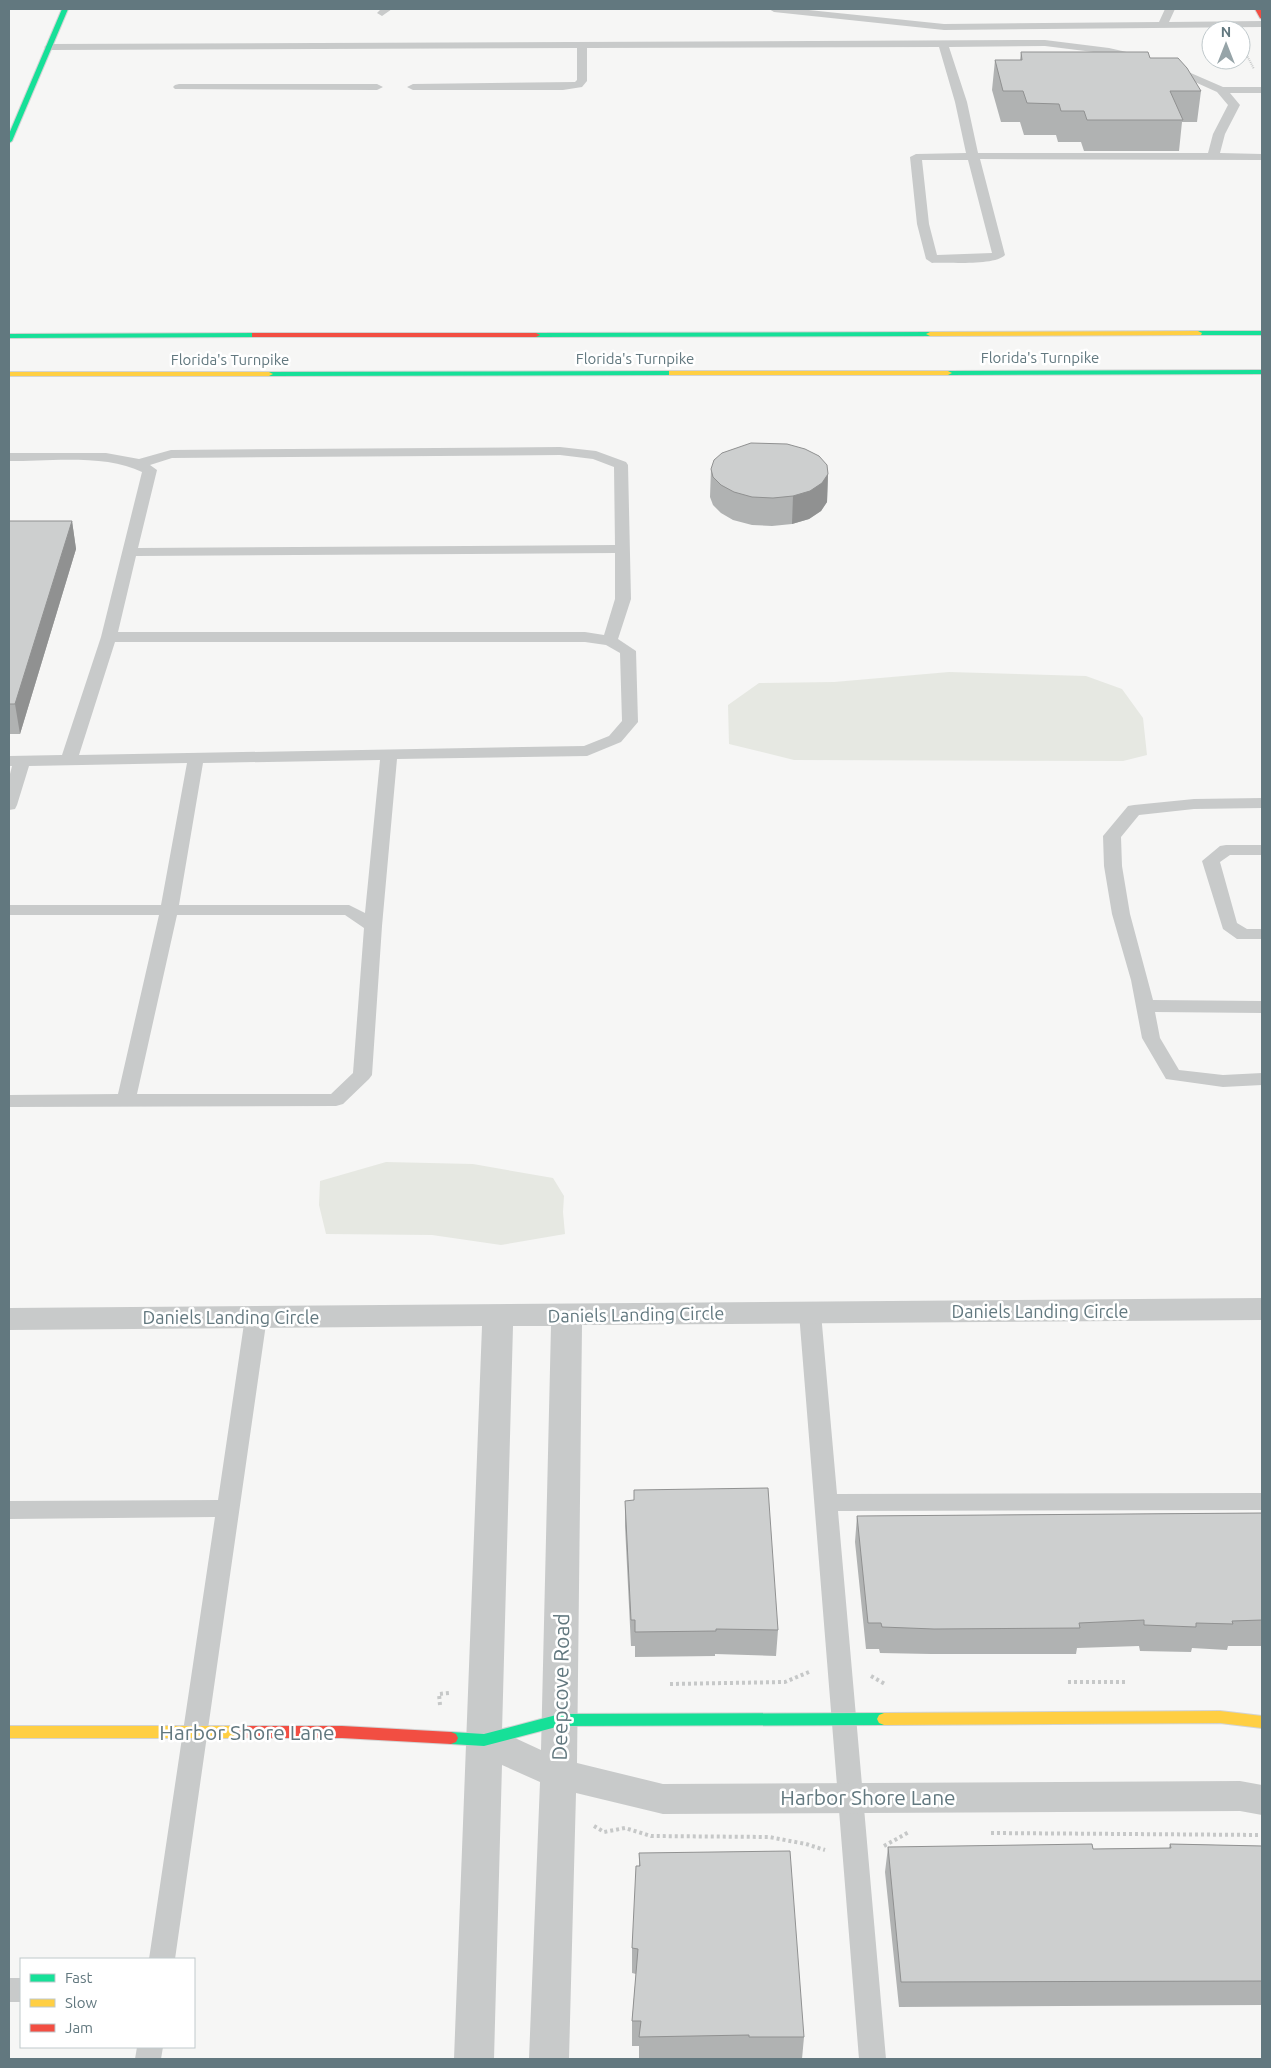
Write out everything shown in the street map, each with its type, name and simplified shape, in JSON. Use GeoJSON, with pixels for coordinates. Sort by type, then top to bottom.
{"type":"FeatureCollection","features":[{"type":"Feature","properties":{"kind":"main road"},"geometry":{"type":"LineString","coordinates":[[9,141],[65,9]]}},
{"type":"Feature","properties":{"kind":"main road"},"geometry":{"type":"LineString","coordinates":[[1258,9],[1262,17]]}},
{"type":"Feature","properties":{"kind":"main road","name":"Florida's Turnpike"},"geometry":{"type":"LineString","coordinates":[[9,336],[1262,333]]}},
{"type":"Feature","properties":{"kind":"main road","name":"Florida's Turnpike"},"geometry":{"type":"LineString","coordinates":[[9,374],[1262,372]]}},
{"type":"Feature","properties":{"kind":"main road","name":"Harbor Shore Lane"},"geometry":{"type":"LineString","coordinates":[[9,1732],[342,1732],[484,1740],[560,1720],[1220,1718],[1262,1722]]}},
{"type":"Feature","properties":{"kind":"street","name":"Daniels Landing Circle"},"geometry":{"type":"LineString","coordinates":[[9,1319],[1262,1309]]}},
{"type":"Feature","properties":{"kind":"street"},"geometry":{"type":"LineString","coordinates":[[474,2059],[498,1315]]}},
{"type":"Feature","properties":{"kind":"street","name":"Deepcove Road"},"geometry":{"type":"LineString","coordinates":[[549,2059],[560,1720],[567,1315]]}},
{"type":"Feature","properties":{"kind":"street","name":"Harbor Shore Lane"},"geometry":{"type":"LineString","coordinates":[[484,1740],[558,1774],[663,1799],[1240,1796],[1262,1800]]}},
{"type":"Feature","properties":{"kind":"lane"},"geometry":{"type":"LineString","coordinates":[[774,9],[944,27],[1262,24]]}},
{"type":"Feature","properties":{"kind":"lane"},"geometry":{"type":"LineString","coordinates":[[1163,24],[1170,9]]}},
{"type":"Feature","properties":{"kind":"lane"},"geometry":{"type":"LineString","coordinates":[[943,43],[962,102],[974,156],[999,256],[990,258],[932,259],[922,224],[916,157],[974,156],[1262,157]]}},
{"type":"Feature","properties":{"kind":"lane"},"geometry":{"type":"LineString","coordinates":[[49,47],[1045,43],[1109,51],[1144,59]]}},
{"type":"Feature","properties":{"kind":"lane"},"geometry":{"type":"LineString","coordinates":[[413,87],[456,83],[563,87],[578,85],[582,81],[582,45]]}},
{"type":"Feature","properties":{"kind":"lane"},"geometry":{"type":"LineString","coordinates":[[1161,63],[1221,90],[1262,90]]}},
{"type":"Feature","properties":{"kind":"lane"},"geometry":{"type":"LineString","coordinates":[[179,87],[377,87]]}},
{"type":"Feature","properties":{"kind":"lane"},"geometry":{"type":"LineString","coordinates":[[1213,157],[1219,134],[1234,105],[1221,90]]}},
{"type":"Feature","properties":{"kind":"lane"},"geometry":{"type":"LineString","coordinates":[[137,464],[171,454],[560,451],[596,454],[621,465],[623,599],[610,641]]}},
{"type":"Feature","properties":{"kind":"lane"},"geometry":{"type":"LineString","coordinates":[[9,457],[106,457],[137,464],[150,470],[108,637],[69,760]]}},
{"type":"Feature","properties":{"kind":"lane"},"geometry":{"type":"LineString","coordinates":[[130,552],[622,549]]}},
{"type":"Feature","properties":{"kind":"lane"},"geometry":{"type":"LineString","coordinates":[[9,805],[15,760],[587,751],[616,739],[630,722],[628,651],[610,641],[585,637],[108,637]]}},
{"type":"Feature","properties":{"kind":"lane"},"geometry":{"type":"LineString","coordinates":[[9,1101],[336,1100],[362,1075],[389,754]]}},
{"type":"Feature","properties":{"kind":"lane"},"geometry":{"type":"LineString","coordinates":[[126,1101],[169,910],[196,758]]}},
{"type":"Feature","properties":{"kind":"lane"},"geometry":{"type":"LineString","coordinates":[[1262,803],[1194,804],[1134,810],[1112,836],[1113,866],[1121,914],[1145,1006],[1151,1038],[1172,1075],[1223,1081],[1262,1079]]}},
{"type":"Feature","properties":{"kind":"lane"},"geometry":{"type":"LineString","coordinates":[[1262,850],[1226,850],[1211,862],[1229,925],[1244,935],[1262,934]]}},
{"type":"Feature","properties":{"kind":"lane"},"geometry":{"type":"LineString","coordinates":[[9,910],[349,910],[374,926]]}},
{"type":"Feature","properties":{"kind":"lane"},"geometry":{"type":"LineString","coordinates":[[1145,1006],[1262,1007]]}},
{"type":"Feature","properties":{"kind":"lane"},"geometry":{"type":"LineString","coordinates":[[810,1312],[873,2059]]}},
{"type":"Feature","properties":{"kind":"lane"},"geometry":{"type":"LineString","coordinates":[[162,1958],[256,1317]]}},
{"type":"Feature","properties":{"kind":"lane"},"geometry":{"type":"LineString","coordinates":[[826,1504],[1262,1501]]}},
{"type":"Feature","properties":{"kind":"lane"},"geometry":{"type":"LineString","coordinates":[[9,1510],[229,1508]]}},
{"type":"Feature","properties":{"kind":"path"},"geometry":{"type":"LineString","coordinates":[[1251,63],[1254,69]]}},
{"type":"Feature","properties":{"kind":"shaded area"},"geometry":{"type":"Polygon","coordinates":[[[949,672],[1086,676],[1122,689],[1143,718],[1147,755],[1123,761],[794,760],[729,744],[728,705],[759,683],[834,682],[949,672]]]}},
{"type":"Feature","properties":{"kind":"shaded area"},"geometry":{"type":"Polygon","coordinates":[[[386,1162],[473,1164],[553,1178],[564,1196],[565,1234],[501,1245],[432,1235],[326,1234],[319,1205],[320,1181],[386,1162]]]}},
{"type":"Feature","properties":{"kind":"building"},"geometry":{"type":"Polygon","coordinates":[[[1021,52],[1148,52],[1150,58],[1178,58],[1187,68],[1201,91],[1170,91],[1183,120],[1087,120],[1084,111],[1061,111],[1059,104],[1027,103],[1023,91],[1003,91],[995,60],[1022,60],[1021,52]]]}},
{"type":"Feature","properties":{"kind":"building"},"geometry":{"type":"Polygon","coordinates":[[[751,443],[787,444],[805,449],[819,456],[827,465],[828,474],[822,483],[810,491],[793,496],[773,498],[752,497],[734,492],[721,485],[713,477],[711,469],[714,460],[722,453],[751,443]]]}},
{"type":"Feature","properties":{"kind":"building"},"geometry":{"type":"Polygon","coordinates":[[[9,521],[72,521],[15,704],[9,704],[9,521]]]}},
{"type":"Feature","properties":{"kind":"building"},"geometry":{"type":"Polygon","coordinates":[[[768,1488],[778,1630],[716,1629],[716,1631],[635,1632],[635,1620],[631,1620],[625,1501],[634,1500],[634,1490],[768,1488]]]}},
{"type":"Feature","properties":{"kind":"building"},"geometry":{"type":"Polygon","coordinates":[[[1262,1513],[1262,1620],[1232,1621],[1233,1624],[1196,1623],[1196,1627],[1144,1625],[1144,1620],[1079,1623],[1080,1628],[934,1629],[882,1627],[881,1623],[868,1623],[857,1516],[1262,1513]]]}},
{"type":"Feature","properties":{"kind":"building"},"geometry":{"type":"Polygon","coordinates":[[[1092,1844],[1093,1849],[1171,1848],[1170,1844],[1262,1846],[1262,1981],[901,1982],[888,1847],[1092,1844]]]}},
{"type":"Feature","properties":{"kind":"building"},"geometry":{"type":"Polygon","coordinates":[[[790,1851],[804,2037],[749,2037],[749,2035],[639,2037],[641,2021],[632,2021],[638,1949],[632,1948],[636,1866],[640,1866],[639,1853],[790,1851]]]}},
{"type":"Feature","properties":{"kind":"traffic: fast"},"geometry":{"type":"LineString","coordinates":[[9,141],[65,9]]}},
{"type":"Feature","properties":{"kind":"traffic: fast"},"geometry":{"type":"LineString","coordinates":[[1198,333],[1262,333]]}},
{"type":"Feature","properties":{"kind":"traffic: fast"},"geometry":{"type":"LineString","coordinates":[[536,335],[930,334]]}},
{"type":"Feature","properties":{"kind":"traffic: fast"},"geometry":{"type":"LineString","coordinates":[[9,336],[255,335]]}},
{"type":"Feature","properties":{"kind":"traffic: fast"},"geometry":{"type":"LineString","coordinates":[[948,373],[1262,372]]}},
{"type":"Feature","properties":{"kind":"traffic: fast"},"geometry":{"type":"LineString","coordinates":[[269,374],[672,373]]}},
{"type":"Feature","properties":{"kind":"traffic: fast"},"geometry":{"type":"LineString","coordinates":[[451,1738],[484,1740],[560,1720],[884,1719]]}},
{"type":"Feature","properties":{"kind":"traffic: slow"},"geometry":{"type":"LineString","coordinates":[[930,334],[1198,333]]}},
{"type":"Feature","properties":{"kind":"traffic: slow"},"geometry":{"type":"LineString","coordinates":[[672,373],[948,373]]}},
{"type":"Feature","properties":{"kind":"traffic: slow"},"geometry":{"type":"LineString","coordinates":[[9,374],[269,374]]}},
{"type":"Feature","properties":{"kind":"traffic: slow"},"geometry":{"type":"LineString","coordinates":[[884,1719],[1220,1717],[1262,1722]]}},
{"type":"Feature","properties":{"kind":"traffic: slow"},"geometry":{"type":"LineString","coordinates":[[9,1732],[245,1732]]}},
{"type":"Feature","properties":{"kind":"traffic: jam"},"geometry":{"type":"LineString","coordinates":[[1258,9],[1262,17]]}},
{"type":"Feature","properties":{"kind":"traffic: jam"},"geometry":{"type":"LineString","coordinates":[[255,335],[536,335]]}},
{"type":"Feature","properties":{"kind":"traffic: jam"},"geometry":{"type":"LineString","coordinates":[[245,1732],[342,1732],[451,1738]]}}]}
